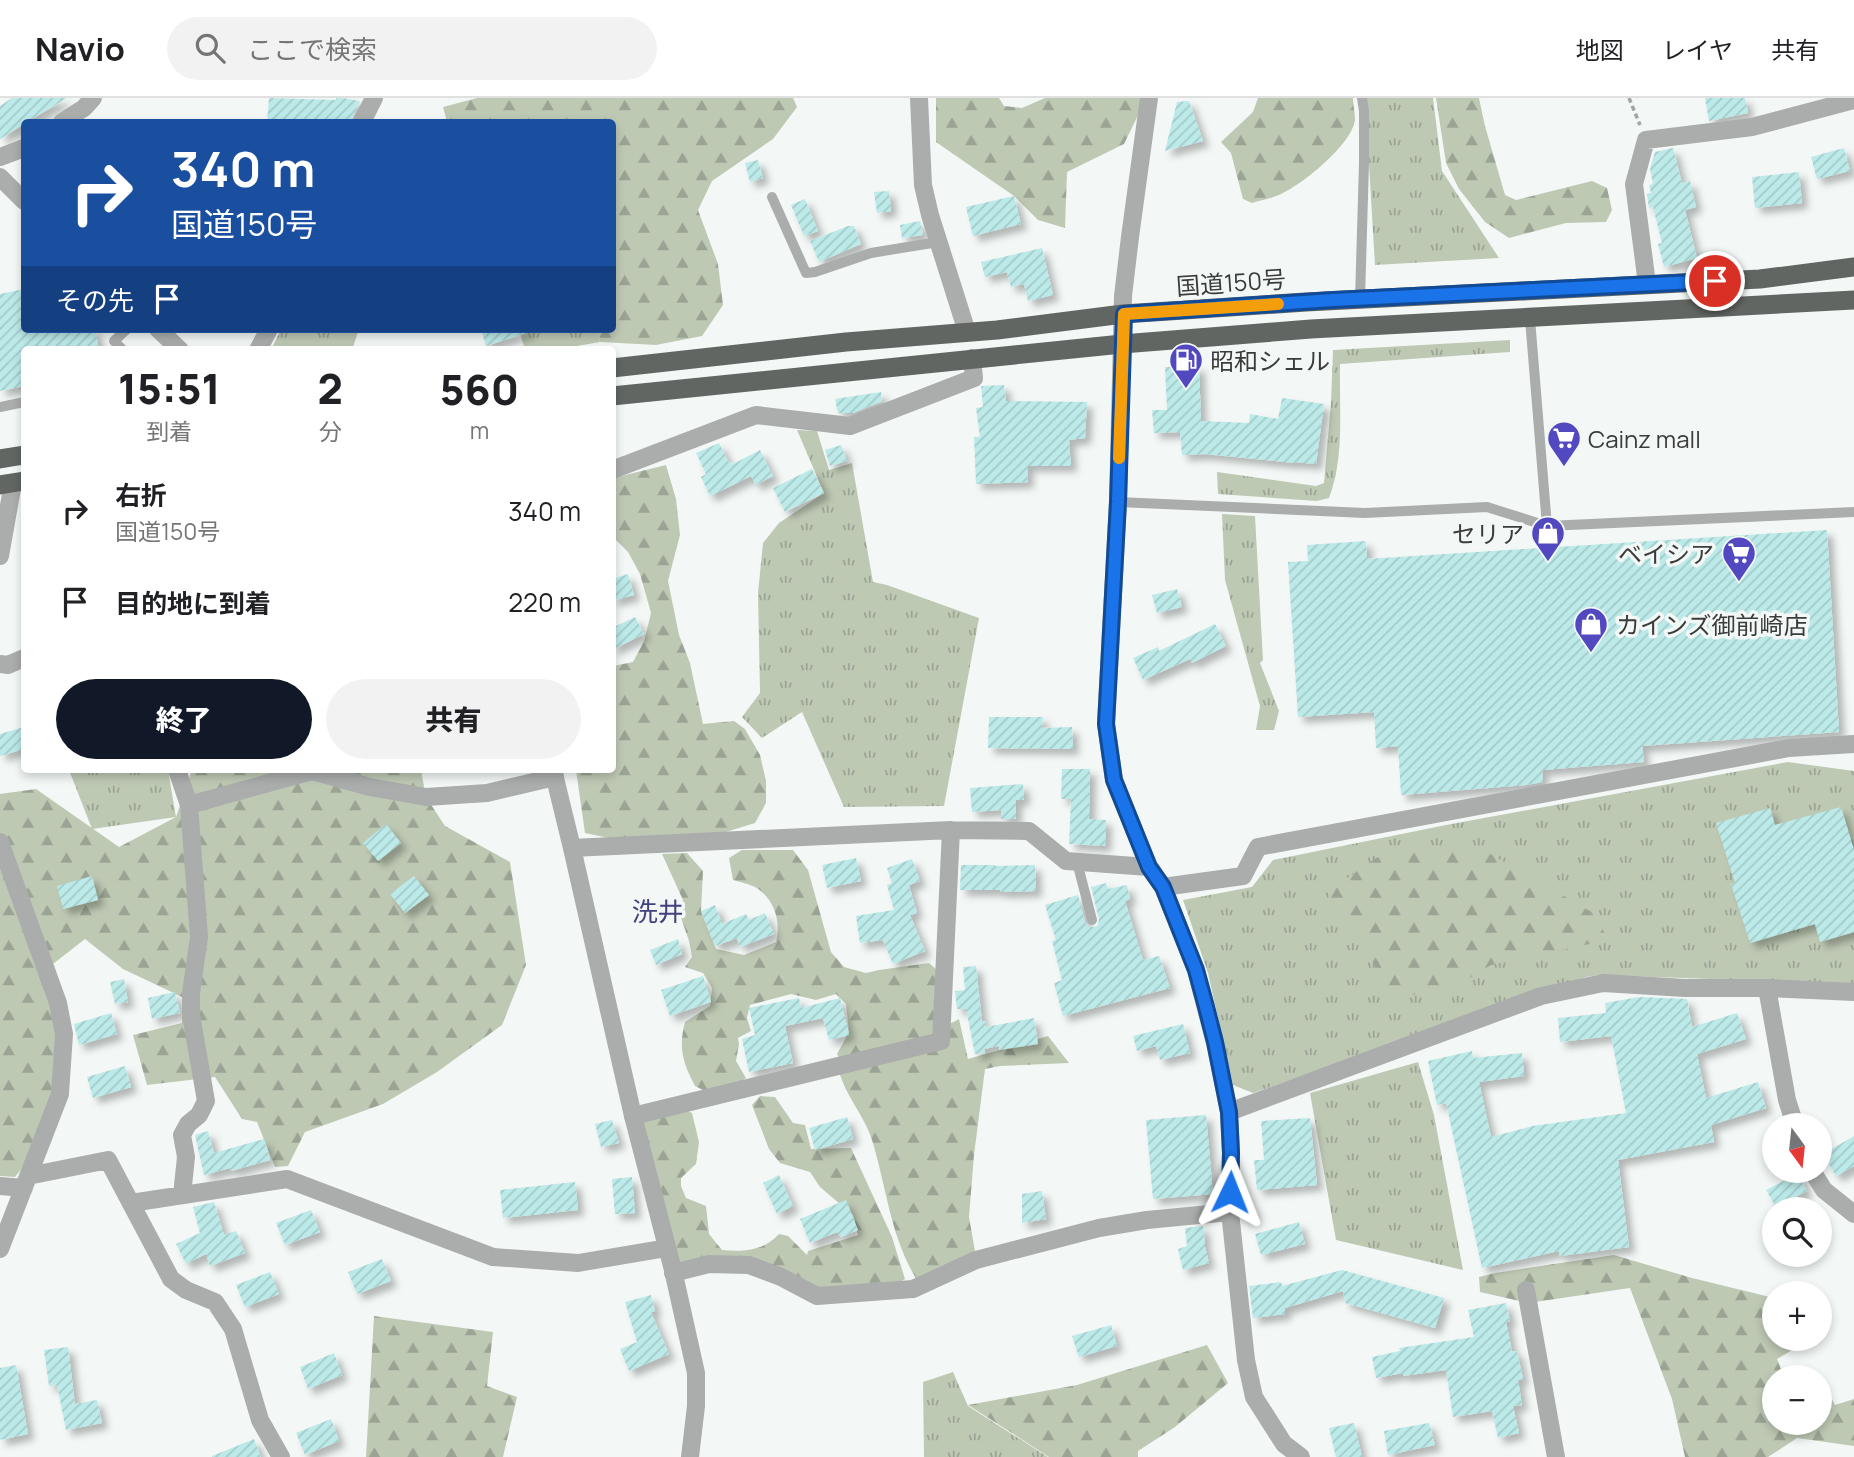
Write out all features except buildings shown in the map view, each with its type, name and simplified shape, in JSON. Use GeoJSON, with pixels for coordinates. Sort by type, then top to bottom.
{"type":"FeatureCollection","features":[{"type":"Feature","properties":{"kind":"highway","name":"国道150号"},"geometry":{"type":"LineString","coordinates":[[616,368],[1124,314],[1760,279],[1854,267]]}},
{"type":"Feature","properties":{"kind":"highway"},"geometry":{"type":"LineString","coordinates":[[616,396],[1122,344],[1311,330],[1854,300]]}},
{"type":"Feature","properties":{"kind":"highway"},"geometry":{"type":"LineString","coordinates":[[0,459],[21,456]]}},
{"type":"Feature","properties":{"kind":"street"},"geometry":{"type":"LineString","coordinates":[[67,119],[84,108],[93,98]]}},
{"type":"Feature","properties":{"kind":"street"},"geometry":{"type":"LineString","coordinates":[[364,119],[374,98]]}},
{"type":"Feature","properties":{"kind":"street"},"geometry":{"type":"LineString","coordinates":[[919,98],[923,186],[967,332]]}},
{"type":"Feature","properties":{"kind":"street"},"geometry":{"type":"LineString","coordinates":[[1149,98],[1124,296],[1118,502],[1106,724],[1114,780],[1149,867],[1163,887],[1196,970],[1215,1042],[1229,1112],[1230,1212],[1246,1360],[1254,1397],[1283,1444],[1301,1457]]}},
{"type":"Feature","properties":{"kind":"street"},"geometry":{"type":"LineString","coordinates":[[1647,284],[1634,184],[1646,140],[1752,127],[1854,100]]}},
{"type":"Feature","properties":{"kind":"street"},"geometry":{"type":"LineString","coordinates":[[0,158],[21,149]]}},
{"type":"Feature","properties":{"kind":"street"},"geometry":{"type":"LineString","coordinates":[[0,177],[21,198]]}},
{"type":"Feature","properties":{"kind":"street"},"geometry":{"type":"LineString","coordinates":[[163,333],[176,346]]}},
{"type":"Feature","properties":{"kind":"street"},"geometry":{"type":"LineString","coordinates":[[616,468],[756,415],[850,426],[974,378],[972,358]]}},
{"type":"Feature","properties":{"kind":"street"},"geometry":{"type":"LineString","coordinates":[[0,556],[12,483]]}},
{"type":"Feature","properties":{"kind":"street"},"geometry":{"type":"LineString","coordinates":[[0,664],[8,665],[21,659]]}},
{"type":"Feature","properties":{"kind":"street"},"geometry":{"type":"LineString","coordinates":[[1163,887],[1243,876],[1258,847],[1789,748],[1854,744]]}},
{"type":"Feature","properties":{"kind":"street"},"geometry":{"type":"LineString","coordinates":[[178,773],[189,805],[199,937],[191,993],[191,1015],[206,1101],[200,1115],[188,1124],[183,1135],[186,1157],[182,1195]]}},
{"type":"Feature","properties":{"kind":"street"},"geometry":{"type":"LineString","coordinates":[[189,805],[305,773]]}},
{"type":"Feature","properties":{"kind":"street"},"geometry":{"type":"LineString","coordinates":[[319,773],[370,788],[426,797],[487,793],[554,774],[696,1373],[696,1406],[690,1457]]}},
{"type":"Feature","properties":{"kind":"street"},"geometry":{"type":"LineString","coordinates":[[572,848],[951,830],[1029,831],[1066,861],[1149,867]]}},
{"type":"Feature","properties":{"kind":"street"},"geometry":{"type":"LineString","coordinates":[[634,1116],[941,1041],[951,830]]}},
{"type":"Feature","properties":{"kind":"street"},"geometry":{"type":"LineString","coordinates":[[0,842],[58,1003],[64,1034],[60,1094],[0,1249]]}},
{"type":"Feature","properties":{"kind":"street"},"geometry":{"type":"LineString","coordinates":[[1229,1112],[1541,996],[1603,983],[1854,992]]}},
{"type":"Feature","properties":{"kind":"street"},"geometry":{"type":"LineString","coordinates":[[1767,988],[1791,1113]]}},
{"type":"Feature","properties":{"kind":"street"},"geometry":{"type":"LineString","coordinates":[[0,1186],[26,1182],[108,1160],[171,1279],[186,1290],[215,1302],[233,1329],[260,1420],[281,1457]]}},
{"type":"Feature","properties":{"kind":"street"},"geometry":{"type":"LineString","coordinates":[[131,1203],[287,1178],[493,1257],[578,1263],[667,1248]]}},
{"type":"Feature","properties":{"kind":"street"},"geometry":{"type":"LineString","coordinates":[[1820,1183],[1824,1190],[1854,1214]]}},
{"type":"Feature","properties":{"kind":"street"},"geometry":{"type":"LineString","coordinates":[[673,1273],[709,1264],[749,1265],[781,1277],[817,1296],[914,1289],[976,1261],[1099,1228],[1147,1220],[1230,1212]]}},
{"type":"Feature","properties":{"kind":"street"},"geometry":{"type":"LineString","coordinates":[[1526,1290],[1556,1457]]}},
{"type":"Feature","properties":{"kind":"lane"},"geometry":{"type":"LineString","coordinates":[[1360,299],[1364,163],[1362,98]]}},
{"type":"Feature","properties":{"kind":"lane"},"geometry":{"type":"LineString","coordinates":[[772,197],[806,273],[871,253],[938,242]]}},
{"type":"Feature","properties":{"kind":"lane"},"geometry":{"type":"LineString","coordinates":[[1530,319],[1547,526]]}},
{"type":"Feature","properties":{"kind":"lane"},"geometry":{"type":"LineString","coordinates":[[119,346],[114,341],[123,333]]}},
{"type":"Feature","properties":{"kind":"lane"},"geometry":{"type":"LineString","coordinates":[[0,407],[21,403]]}},
{"type":"Feature","properties":{"kind":"lane"},"geometry":{"type":"LineString","coordinates":[[1118,502],[1365,513],[1487,507],[1547,526],[1854,512]]}},
{"type":"Feature","properties":{"kind":"lane"},"geometry":{"type":"LineString","coordinates":[[1077,862],[1092,920]]}},
{"type":"Feature","properties":{"kind":"path"},"geometry":{"type":"LineString","coordinates":[[1629,98],[1646,140]]}},
{"type":"Feature","properties":{"kind":"green space"},"geometry":{"type":"Polygon","coordinates":[[[477,98],[793,98],[797,107],[773,139],[712,181],[698,210],[718,264],[723,305],[702,336],[656,345],[600,342],[598,333],[616,333],[616,119],[446,119],[443,107],[477,98]]]}},
{"type":"Feature","properties":{"kind":"green space"},"geometry":{"type":"Polygon","coordinates":[[[936,98],[999,98],[1004,106],[1022,108],[1045,98],[1145,98],[1124,144],[1067,172],[1065,228],[1038,220],[1014,196],[936,142],[936,98]]]}},
{"type":"Feature","properties":{"kind":"green space"},"geometry":{"type":"Polygon","coordinates":[[[1258,98],[1353,98],[1355,120],[1352,130],[1336,151],[1303,181],[1272,198],[1252,203],[1243,199],[1231,153],[1221,142],[1253,112],[1258,98]]]}},
{"type":"Feature","properties":{"kind":"green space"},"geometry":{"type":"Polygon","coordinates":[[[1365,98],[1433,98],[1442,171],[1499,258],[1375,265],[1365,98]]]}},
{"type":"Feature","properties":{"kind":"green space"},"geometry":{"type":"Polygon","coordinates":[[[1436,98],[1479,98],[1505,195],[1516,200],[1592,181],[1607,188],[1612,210],[1606,222],[1566,223],[1509,238],[1485,222],[1459,189],[1446,163],[1436,98]]]}},
{"type":"Feature","properties":{"kind":"green space"},"geometry":{"type":"Polygon","coordinates":[[[279,333],[358,333],[353,346],[273,346],[279,333]]]}},
{"type":"Feature","properties":{"kind":"green space"},"geometry":{"type":"Polygon","coordinates":[[[520,333],[598,333],[600,342],[577,346],[524,346],[520,333]]]}},
{"type":"Feature","properties":{"kind":"green space"},"geometry":{"type":"Polygon","coordinates":[[[1510,340],[1510,352],[1340,364],[1339,449],[1329,498],[1317,501],[1218,494],[1217,472],[1316,486],[1324,483],[1333,350],[1510,340]]]}},
{"type":"Feature","properties":{"kind":"green space"},"geometry":{"type":"Polygon","coordinates":[[[797,430],[817,431],[829,470],[852,463],[873,582],[979,618],[944,806],[844,807],[802,712],[762,738],[742,717],[760,693],[758,593],[763,543],[779,523],[824,493],[797,430]]]}},
{"type":"Feature","properties":{"kind":"green space"},"geometry":{"type":"Polygon","coordinates":[[[666,465],[676,499],[680,535],[668,581],[679,635],[690,663],[703,724],[734,721],[745,729],[760,755],[766,781],[766,803],[755,823],[713,836],[658,835],[623,841],[585,833],[576,773],[616,773],[616,665],[633,662],[644,641],[651,613],[640,574],[628,552],[616,540],[616,477],[666,465]]]}},
{"type":"Feature","properties":{"kind":"green space"},"geometry":{"type":"Polygon","coordinates":[[[1222,514],[1255,516],[1263,660],[1260,663],[1279,711],[1274,730],[1256,730],[1260,706],[1225,580],[1222,514]]]}},
{"type":"Feature","properties":{"kind":"green space"},"geometry":{"type":"Polygon","coordinates":[[[1788,762],[1854,771],[1854,984],[1598,975],[1253,1093],[1233,1085],[1208,973],[1183,900],[1252,887],[1273,860],[1788,762]]]}},
{"type":"Feature","properties":{"kind":"green space"},"geometry":{"type":"Polygon","coordinates":[[[70,773],[169,773],[176,817],[92,829],[70,773]]]}},
{"type":"Feature","properties":{"kind":"green space"},"geometry":{"type":"Polygon","coordinates":[[[191,773],[422,773],[426,797],[445,826],[510,862],[526,965],[502,1025],[437,1072],[383,1104],[305,1132],[288,1166],[275,1167],[257,1122],[242,1119],[215,1077],[147,1085],[133,1035],[182,1023],[182,997],[123,969],[85,939],[44,971],[61,1043],[54,1090],[27,1162],[15,1177],[0,1176],[0,794],[36,789],[119,847],[176,817],[191,773]]]}},
{"type":"Feature","properties":{"kind":"green space"},"geometry":{"type":"Polygon","coordinates":[[[742,850],[793,850],[808,870],[831,952],[844,967],[866,973],[929,963],[937,970],[946,1026],[959,1019],[968,1059],[1048,1036],[1069,1063],[985,1069],[969,1217],[976,1257],[917,1280],[895,1229],[872,1140],[849,1095],[838,1066],[842,1062],[837,1054],[849,1032],[846,1004],[836,994],[816,1000],[791,994],[750,1005],[747,1018],[751,1031],[738,1038],[736,1061],[746,1078],[737,1086],[707,1092],[695,1086],[683,1055],[683,1031],[685,1022],[710,1006],[712,988],[703,973],[685,967],[692,957],[680,915],[683,900],[662,854],[687,853],[703,871],[701,911],[716,949],[744,955],[776,942],[778,927],[772,904],[762,892],[753,886],[733,880],[729,858],[742,850]]]}},
{"type":"Feature","properties":{"kind":"green space"},"geometry":{"type":"Polygon","coordinates":[[[1388,850],[1485,851],[1595,914],[1608,940],[1491,965],[1445,993],[1383,996],[1367,938],[1327,901],[1331,889],[1388,850]]]}},
{"type":"Feature","properties":{"kind":"green space"},"geometry":{"type":"Polygon","coordinates":[[[1418,1062],[1434,1115],[1463,1270],[1336,1240],[1310,1093],[1418,1062]]]}},
{"type":"Feature","properties":{"kind":"green space"},"geometry":{"type":"Polygon","coordinates":[[[760,1096],[775,1097],[793,1123],[805,1125],[811,1149],[851,1148],[892,1237],[905,1279],[897,1284],[831,1295],[749,1265],[673,1270],[632,1119],[669,1103],[692,1113],[699,1142],[696,1164],[681,1178],[681,1186],[686,1198],[706,1206],[709,1234],[722,1250],[753,1249],[773,1240],[779,1234],[788,1236],[807,1255],[808,1251],[858,1235],[853,1215],[820,1187],[810,1172],[780,1163],[769,1149],[752,1105],[760,1096]]]}},
{"type":"Feature","properties":{"kind":"green space"},"geometry":{"type":"Polygon","coordinates":[[[1614,1255],[1762,1295],[1762,1351],[1790,1351],[1777,1359],[1779,1365],[1762,1365],[1762,1435],[1832,1435],[1832,1399],[1835,1405],[1854,1399],[1854,1446],[1797,1438],[1768,1457],[1685,1457],[1672,1399],[1630,1288],[1528,1303],[1480,1292],[1479,1277],[1614,1255]]]}},
{"type":"Feature","properties":{"kind":"green space"},"geometry":{"type":"Polygon","coordinates":[[[374,1316],[493,1332],[487,1386],[517,1397],[503,1457],[366,1457],[374,1316]]]}},
{"type":"Feature","properties":{"kind":"green space"},"geometry":{"type":"Polygon","coordinates":[[[1207,1345],[1228,1383],[1175,1427],[1138,1451],[1138,1457],[1049,1457],[968,1405],[1077,1385],[1207,1345]]]}},
{"type":"Feature","properties":{"kind":"green space"},"geometry":{"type":"Polygon","coordinates":[[[953,1372],[968,1406],[1048,1457],[924,1457],[923,1382],[953,1372]]]}},
{"type":"Feature","properties":{"kind":"slow traffic"},"geometry":{"type":"LineString","coordinates":[[1119,458],[1124,314],[1278,304]]}},
{"type":"Feature","properties":{"kind":"place","name":"昭和シェル"},"geometry":{"type":"Point","coordinates":[1186,390]}},
{"type":"Feature","properties":{"kind":"place","name":"Cainz mall"},"geometry":{"type":"Point","coordinates":[1564,468]}},
{"type":"Feature","properties":{"kind":"place","name":"セリア"},"geometry":{"type":"Point","coordinates":[1548,563]}},
{"type":"Feature","properties":{"kind":"place","name":"ベイシア"},"geometry":{"type":"Point","coordinates":[1739,583]}},
{"type":"Feature","properties":{"kind":"place","name":"カインズ御前崎店"},"geometry":{"type":"Point","coordinates":[1591,654]}},
{"type":"Feature","properties":{"kind":"district","name":"洗井"},"geometry":{"type":"Point","coordinates":[658,911]}},
{"type":"Feature","properties":{"kind":"route"},"geometry":{"type":"LineString","coordinates":[[1230,1192],[1229,1112],[1205,1003],[1196,970],[1163,887],[1149,867],[1114,780],[1106,724],[1118,502],[1124,314],[1333,300],[1715,281]]}}]}
